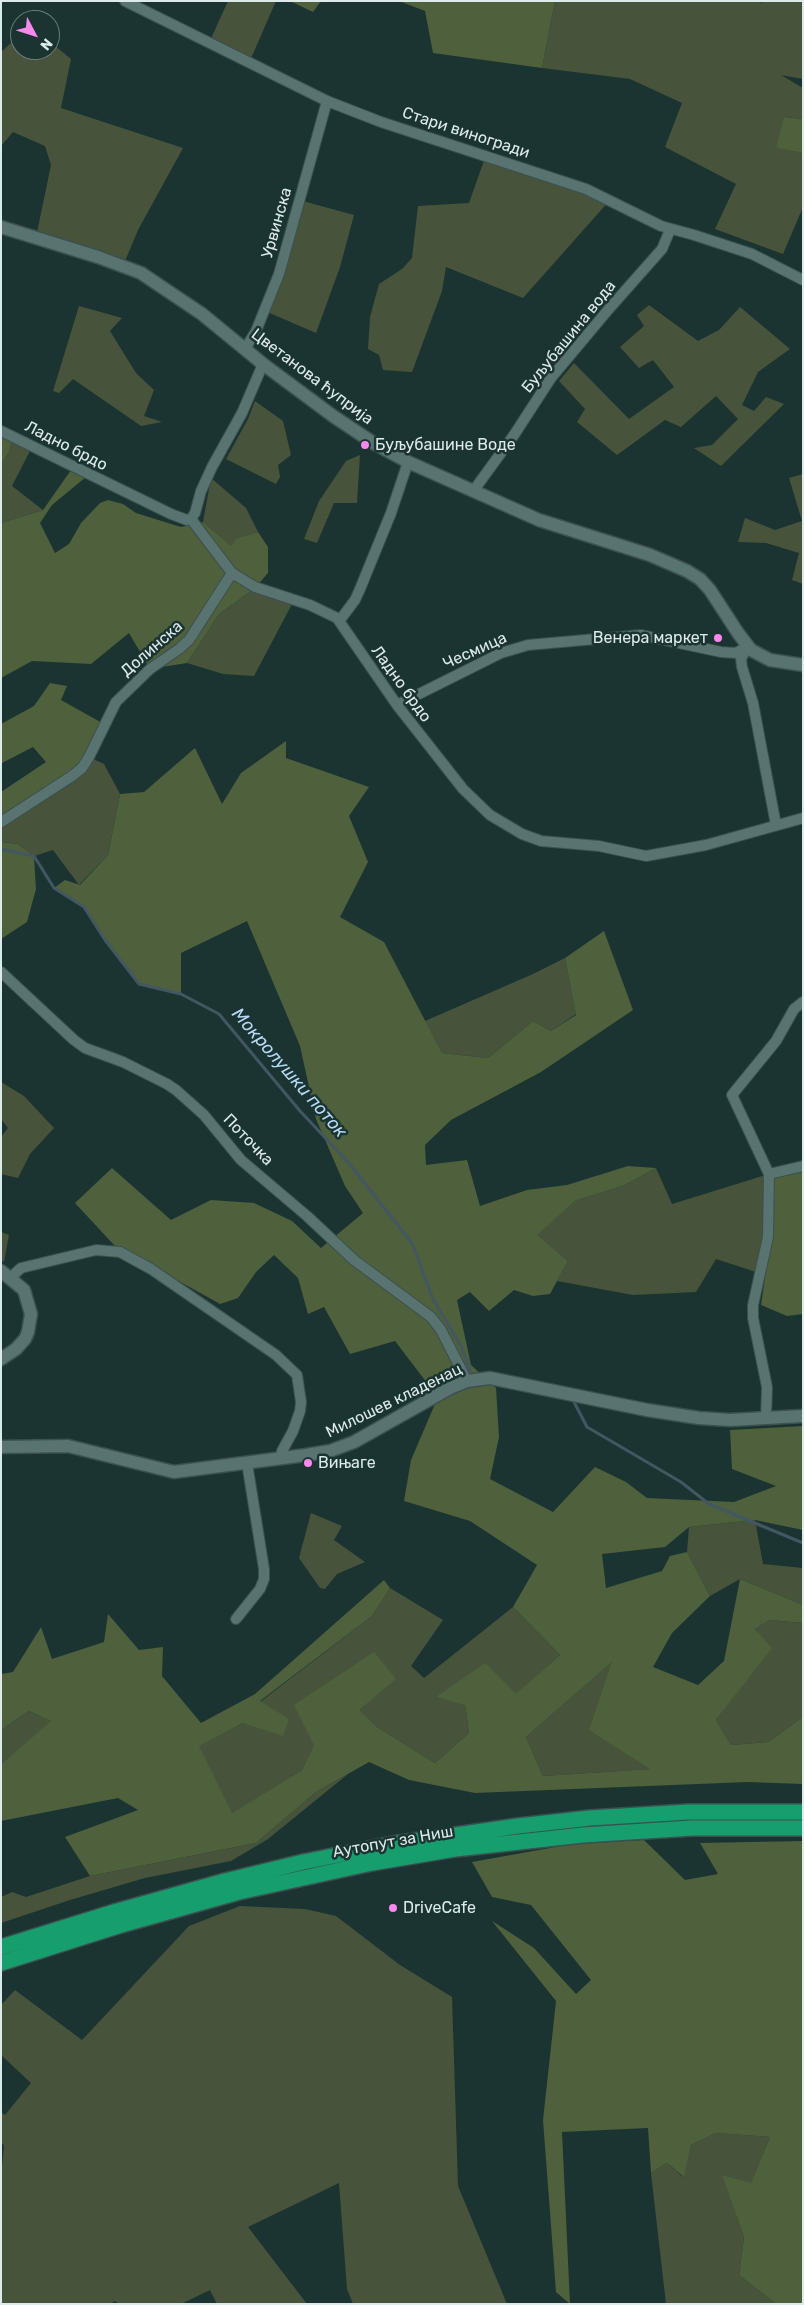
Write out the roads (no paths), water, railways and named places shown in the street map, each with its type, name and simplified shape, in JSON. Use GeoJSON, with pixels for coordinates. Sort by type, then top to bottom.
{"type":"FeatureCollection","features":[{"type":"Feature","properties":{"kind":"highway","name":"Аутопут за Ниш"},"geometry":{"type":"LineString","coordinates":[[1,1948],[114,1912],[225,1881],[295,1863],[393,1844],[590,1818],[688,1812],[803,1812]]}},
{"type":"Feature","properties":{"kind":"highway","name":"Аутопут за Ниш"},"geometry":{"type":"LineString","coordinates":[[1,1963],[120,1925],[239,1892],[372,1862],[455,1849],[583,1835],[692,1828],[803,1828]]}},
{"type":"Feature","properties":{"kind":"street","name":"Стари виногради"},"geometry":{"type":"LineString","coordinates":[[125,1],[328,101],[417,134],[586,189],[670,230],[694,235],[752,254],[803,280]]}},
{"type":"Feature","properties":{"kind":"street","name":"Урвинска"},"geometry":{"type":"LineString","coordinates":[[245,349],[256,331],[279,274],[328,101]]}},
{"type":"Feature","properties":{"kind":"street","name":"Цветанова ћуприја"},"geometry":{"type":"LineString","coordinates":[[1,227],[98,257],[141,273],[202,314],[263,364],[361,436],[408,462],[539,520],[650,555],[688,570],[710,590],[747,646],[766,658],[803,665]]}},
{"type":"Feature","properties":{"kind":"street","name":"Буљубашина вода"},"geometry":{"type":"LineString","coordinates":[[474,490],[514,435],[551,378],[662,249],[670,230]]}},
{"type":"Feature","properties":{"kind":"street"},"geometry":{"type":"LineString","coordinates":[[191,519],[212,467],[245,408],[263,364]]}},
{"type":"Feature","properties":{"kind":"street","name":"Ладно брдо"},"geometry":{"type":"LineString","coordinates":[[1,432],[33,445],[91,476],[171,514],[187,520],[191,519],[232,573],[255,587],[310,605],[340,620],[397,705],[468,795],[502,822],[536,840],[599,846],[646,856],[706,845],[803,818]]}},
{"type":"Feature","properties":{"kind":"street"},"geometry":{"type":"LineString","coordinates":[[340,620],[355,600],[360,589],[392,513],[408,462]]}},
{"type":"Feature","properties":{"kind":"street","name":"Долинска"},"geometry":{"type":"LineString","coordinates":[[1,822],[82,768],[90,757],[116,702],[150,669],[189,640],[232,573]]}},
{"type":"Feature","properties":{"kind":"street","name":"Чесмица"},"geometry":{"type":"LineString","coordinates":[[397,705],[501,652],[528,645],[641,634],[720,652],[736,653],[747,646]]}},
{"type":"Feature","properties":{"kind":"street"},"geometry":{"type":"LineString","coordinates":[[747,646],[741,659],[742,667],[753,703],[776,825]]}},
{"type":"Feature","properties":{"kind":"street","name":"Поточка"},"geometry":{"type":"LineString","coordinates":[[1,972],[80,1044],[167,1084],[183,1096],[204,1115],[241,1160],[300,1210],[354,1260],[431,1318],[441,1330],[467,1381]]}},
{"type":"Feature","properties":{"kind":"street"},"geometry":{"type":"LineString","coordinates":[[766,1418],[767,1387],[753,1318],[753,1305],[768,1237],[769,1174],[732,1095],[776,1041],[794,1009],[803,1002]]}},
{"type":"Feature","properties":{"kind":"street"},"geometry":{"type":"LineString","coordinates":[[769,1174],[803,1166]]}},
{"type":"Feature","properties":{"kind":"street"},"geometry":{"type":"LineString","coordinates":[[1,1359],[20,1345],[27,1336],[30,1323],[30,1314],[22,1287],[6,1274],[21,1268],[96,1250],[120,1252],[151,1269],[276,1355],[297,1375],[301,1402],[300,1411],[293,1431],[282,1451],[281,1458]]}},
{"type":"Feature","properties":{"kind":"street","name":"Милошев кладенац"},"geometry":{"type":"LineString","coordinates":[[1,1448],[68,1446],[174,1472],[330,1451],[354,1442],[438,1394],[467,1381],[484,1378],[500,1379],[647,1410],[700,1418],[803,1416]]}},
{"type":"Feature","properties":{"kind":"street"},"geometry":{"type":"LineString","coordinates":[[236,1619],[260,1589],[264,1579],[264,1568],[247,1463]]}},
{"type":"Feature","properties":{"kind":"waterway","name":"Мокролушки поток"},"geometry":{"type":"LineString","coordinates":[[1,849],[34,856],[54,888],[84,907],[105,940],[139,984],[181,994],[219,1014],[300,1111],[347,1161],[412,1243],[433,1299],[461,1346],[470,1370]]}},
{"type":"Feature","properties":{"kind":"waterway","name":"Мокролушки поток"},"geometry":{"type":"LineString","coordinates":[[574,1402],[587,1427],[681,1482],[709,1504],[803,1543]]}},
{"type":"Feature","properties":{"kind":"place","name":"Буљубашине Воде"},"geometry":{"type":"Point","coordinates":[365,445]}},
{"type":"Feature","properties":{"kind":"place","name":"Венера маркет"},"geometry":{"type":"Point","coordinates":[718,638]}},
{"type":"Feature","properties":{"kind":"place","name":"Вињаге"},"geometry":{"type":"Point","coordinates":[308,1463]}},
{"type":"Feature","properties":{"kind":"place","name":"DriveCafe"},"geometry":{"type":"Point","coordinates":[393,1908]}}]}
